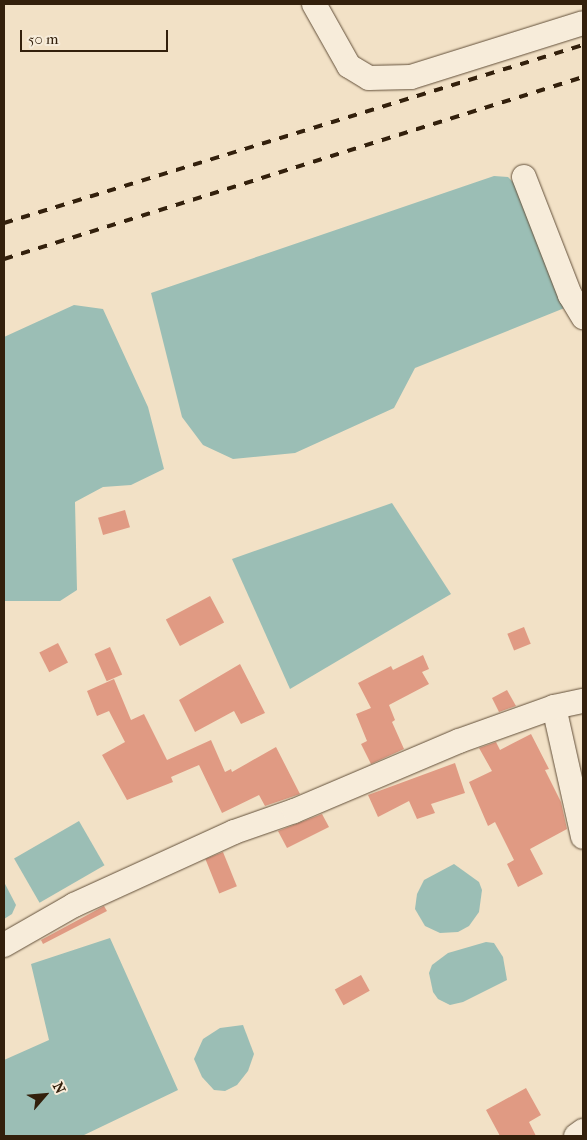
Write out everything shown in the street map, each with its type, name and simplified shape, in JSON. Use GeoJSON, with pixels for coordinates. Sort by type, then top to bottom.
{"type":"FeatureCollection","features":[{"type":"Feature","properties":{"kind":"street"},"geometry":{"type":"LineString","coordinates":[[314,4],[348,66],[369,78],[411,77],[583,23]]}},
{"type":"Feature","properties":{"kind":"street"},"geometry":{"type":"LineString","coordinates":[[524,176],[570,294],[583,317]]}},
{"type":"Feature","properties":{"kind":"street"},"geometry":{"type":"LineString","coordinates":[[4,946],[74,905],[234,832],[294,812],[459,741],[554,707],[583,701]]}},
{"type":"Feature","properties":{"kind":"street"},"geometry":{"type":"LineString","coordinates":[[554,707],[583,837]]}},
{"type":"Feature","properties":{"kind":"street"},"geometry":{"type":"LineString","coordinates":[[576,1136],[583,1131]]}},
{"type":"Feature","properties":{"kind":"water"},"geometry":{"type":"Polygon","coordinates":[[[494,176],[508,177],[523,192],[567,307],[415,368],[394,408],[295,453],[233,459],[203,445],[182,417],[151,293],[494,176]]]}},
{"type":"Feature","properties":{"kind":"water"},"geometry":{"type":"Polygon","coordinates":[[[74,305],[103,309],[148,407],[164,469],[131,485],[103,487],[75,502],[77,590],[60,601],[4,601],[4,337],[74,305]]]}},
{"type":"Feature","properties":{"kind":"water"},"geometry":{"type":"Polygon","coordinates":[[[392,503],[451,594],[290,689],[232,559],[392,503]]]}},
{"type":"Feature","properties":{"kind":"water"},"geometry":{"type":"Polygon","coordinates":[[[79,821],[104,865],[40,903],[14,858],[79,821]]]}},
{"type":"Feature","properties":{"kind":"water"},"geometry":{"type":"Polygon","coordinates":[[[454,864],[479,882],[482,890],[479,912],[469,926],[458,932],[440,933],[425,926],[415,909],[417,894],[424,880],[454,864]]]}},
{"type":"Feature","properties":{"kind":"water"},"geometry":{"type":"Polygon","coordinates":[[[4,882],[16,905],[12,914],[4,919],[4,882]]]}},
{"type":"Feature","properties":{"kind":"water"},"geometry":{"type":"Polygon","coordinates":[[[110,938],[178,1090],[82,1136],[4,1136],[4,1060],[49,1040],[31,964],[110,938]]]}},
{"type":"Feature","properties":{"kind":"water"},"geometry":{"type":"Polygon","coordinates":[[[486,942],[494,943],[503,957],[507,980],[463,1002],[450,1005],[438,999],[433,992],[429,973],[432,965],[448,953],[486,942]]]}},
{"type":"Feature","properties":{"kind":"water"},"geometry":{"type":"Polygon","coordinates":[[[243,1025],[254,1054],[248,1071],[237,1085],[225,1091],[214,1090],[202,1077],[194,1059],[203,1039],[220,1028],[243,1025]]]}},
{"type":"Feature","properties":{"kind":"building"},"geometry":{"type":"Polygon","coordinates":[[[125,510],[130,527],[103,535],[98,518],[125,510]]]}},
{"type":"Feature","properties":{"kind":"building"},"geometry":{"type":"Polygon","coordinates":[[[210,596],[224,622],[180,646],[166,619],[210,596]]]}},
{"type":"Feature","properties":{"kind":"building"},"geometry":{"type":"Polygon","coordinates":[[[524,627],[531,644],[514,650],[507,634],[524,627]]]}},
{"type":"Feature","properties":{"kind":"building"},"geometry":{"type":"Polygon","coordinates":[[[58,643],[68,663],[49,672],[39,653],[58,643]]]}},
{"type":"Feature","properties":{"kind":"building"},"geometry":{"type":"Polygon","coordinates":[[[110,647],[122,674],[107,681],[94,654],[110,647]]]}},
{"type":"Feature","properties":{"kind":"building"},"geometry":{"type":"Polygon","coordinates":[[[423,655],[429,669],[422,672],[429,684],[389,705],[395,720],[392,722],[404,749],[371,764],[361,744],[367,741],[356,714],[371,708],[358,683],[391,666],[393,670],[423,655]]]}},
{"type":"Feature","properties":{"kind":"building"},"geometry":{"type":"Polygon","coordinates":[[[240,664],[265,713],[241,724],[234,711],[195,732],[179,700],[240,664]]]}},
{"type":"Feature","properties":{"kind":"building"},"geometry":{"type":"Polygon","coordinates":[[[114,679],[131,720],[144,714],[167,760],[211,740],[225,772],[231,769],[232,772],[276,747],[300,794],[265,806],[259,795],[222,813],[199,765],[171,777],[173,782],[127,800],[102,755],[125,742],[109,711],[97,716],[87,691],[114,679]]]}},
{"type":"Feature","properties":{"kind":"building"},"geometry":{"type":"Polygon","coordinates":[[[507,690],[516,706],[499,712],[492,698],[507,690]]]}},
{"type":"Feature","properties":{"kind":"building"},"geometry":{"type":"Polygon","coordinates":[[[531,734],[549,769],[545,770],[561,802],[567,829],[530,849],[543,874],[518,887],[507,864],[514,860],[495,822],[488,826],[469,782],[492,771],[479,748],[496,742],[500,750],[531,734]]]}},
{"type":"Feature","properties":{"kind":"building"},"geometry":{"type":"Polygon","coordinates":[[[455,763],[465,793],[431,804],[435,813],[417,819],[409,801],[378,817],[368,795],[455,763]]]}},
{"type":"Feature","properties":{"kind":"building"},"geometry":{"type":"Polygon","coordinates":[[[322,814],[329,827],[287,848],[278,831],[322,814]]]}},
{"type":"Feature","properties":{"kind":"building"},"geometry":{"type":"Polygon","coordinates":[[[223,852],[237,886],[219,893],[205,859],[223,852]]]}},
{"type":"Feature","properties":{"kind":"building"},"geometry":{"type":"Polygon","coordinates":[[[104,906],[107,911],[43,944],[41,940],[104,906]]]}},
{"type":"Feature","properties":{"kind":"building"},"geometry":{"type":"Polygon","coordinates":[[[361,975],[370,991],[343,1005],[335,990],[361,975]]]}},
{"type":"Feature","properties":{"kind":"building"},"geometry":{"type":"Polygon","coordinates":[[[526,1088],[541,1115],[529,1122],[536,1136],[500,1136],[486,1110],[526,1088]]]}},
{"type":"Feature","properties":{"kind":"railway"},"geometry":{"type":"LineString","coordinates":[[4,223],[583,45]]}},
{"type":"Feature","properties":{"kind":"railway"},"geometry":{"type":"LineString","coordinates":[[4,259],[583,77]]}}]}
